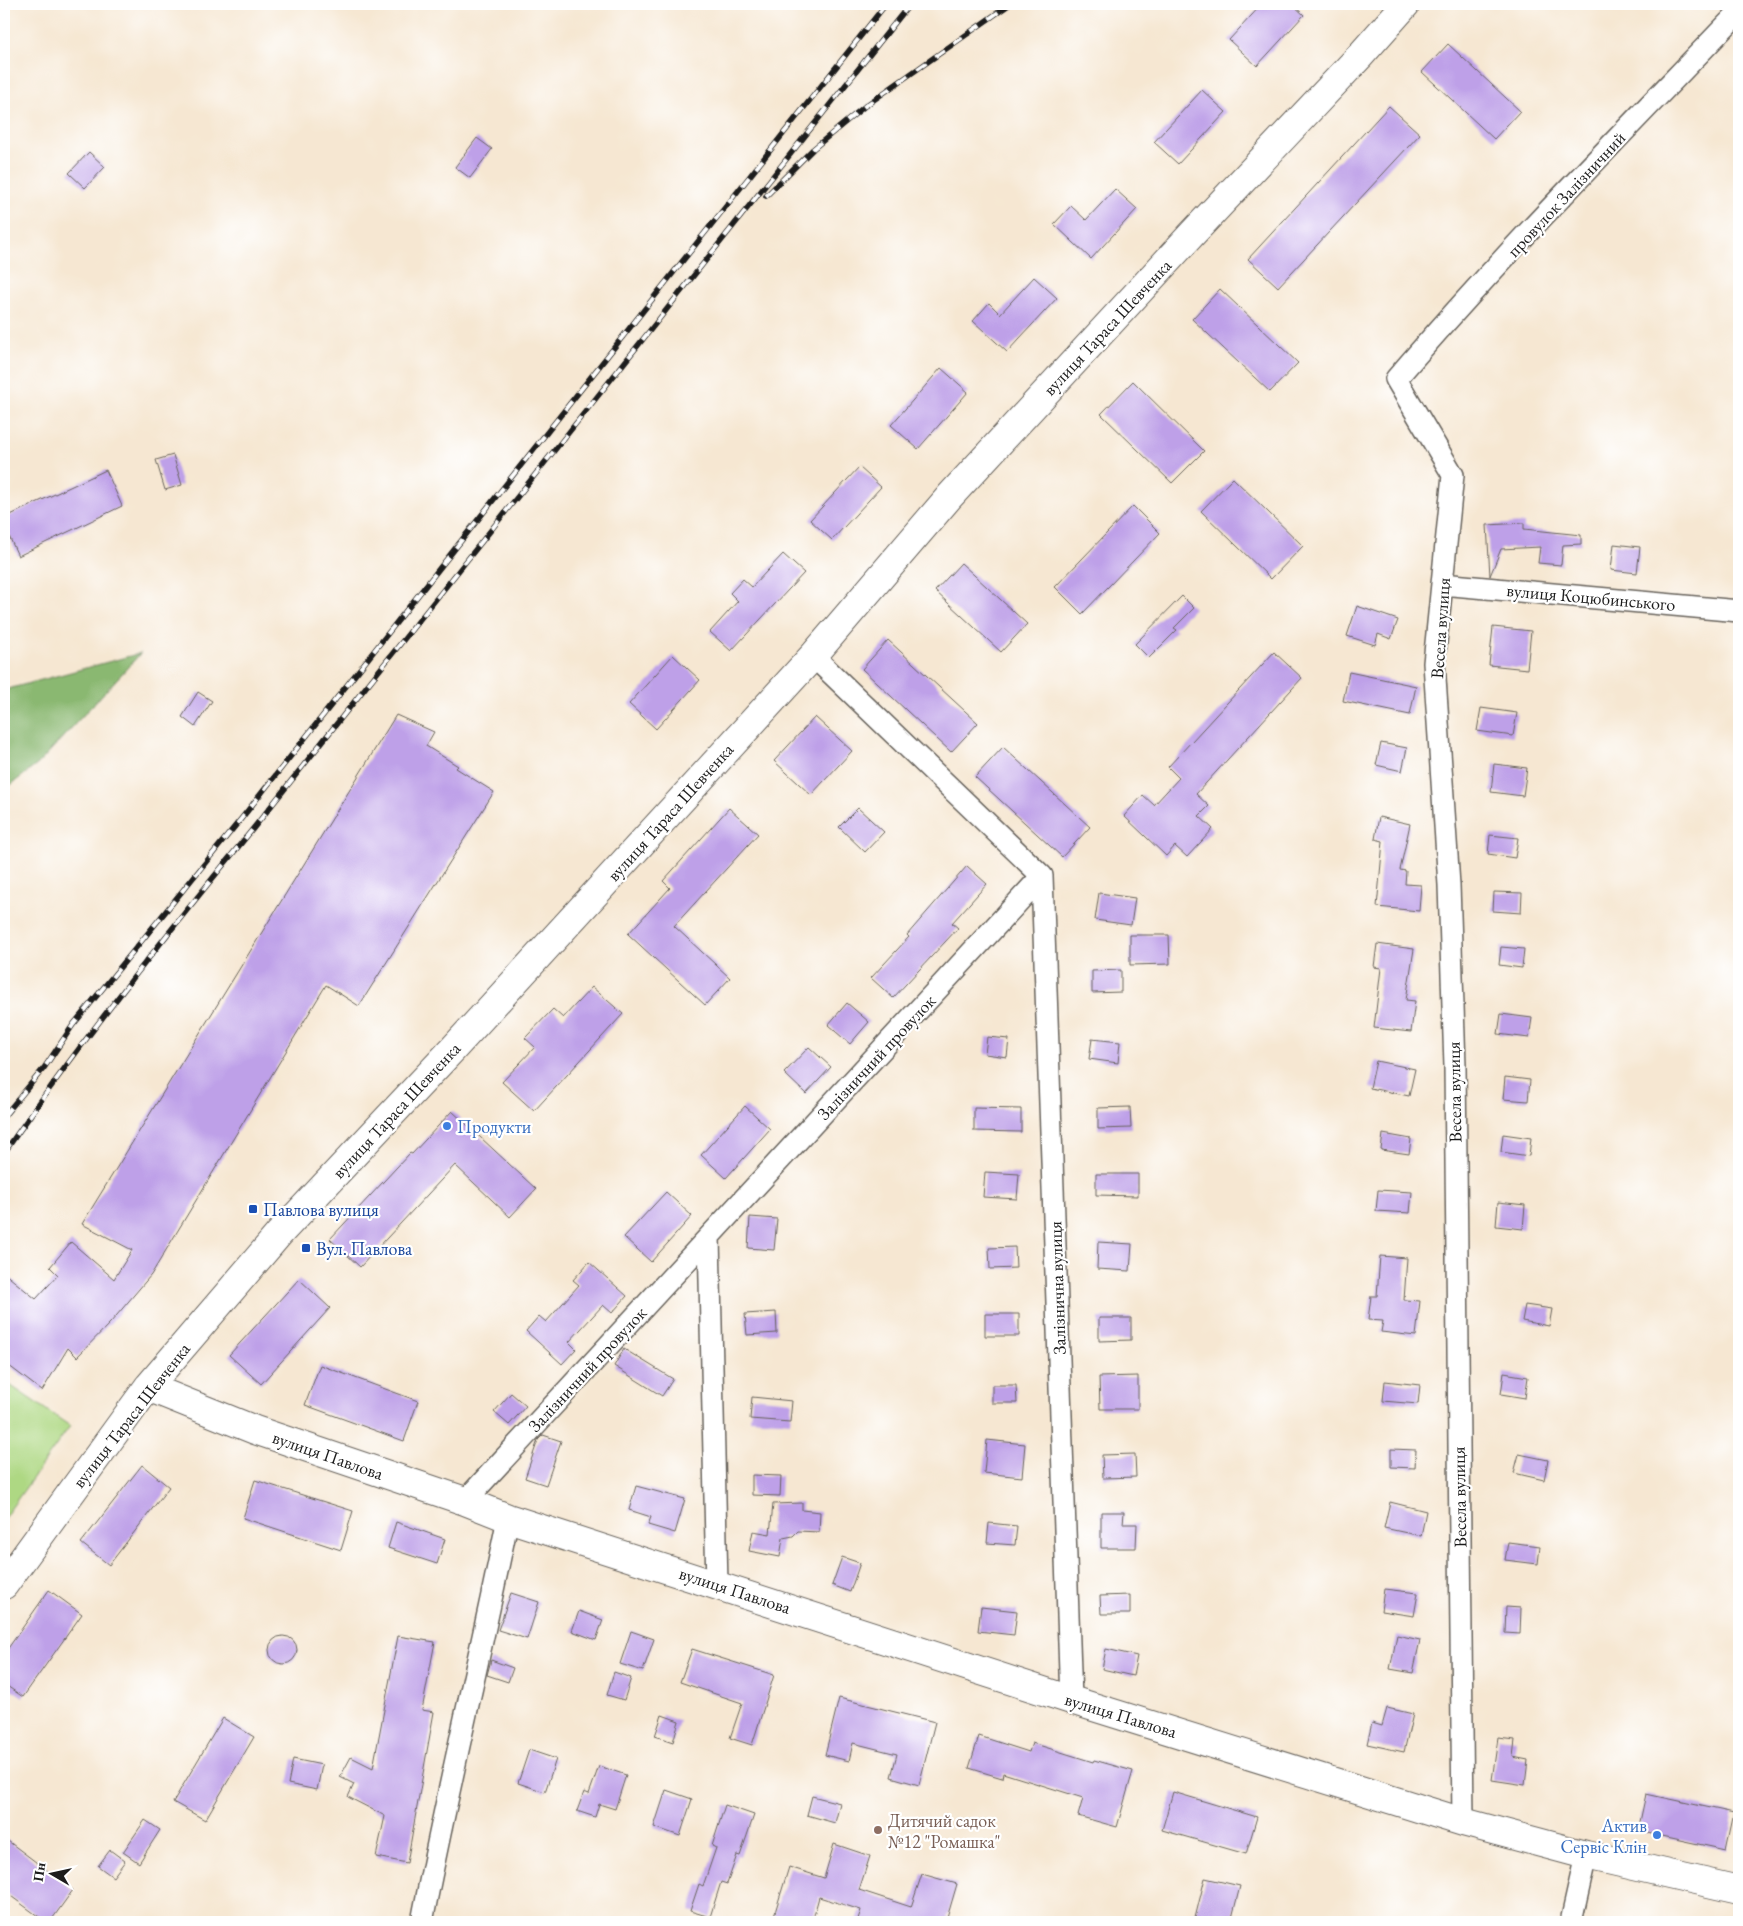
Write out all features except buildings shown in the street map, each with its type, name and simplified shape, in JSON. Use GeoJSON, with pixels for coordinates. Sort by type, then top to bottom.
{"type":"FeatureCollection","features":[{"type":"Feature","properties":{"kind":"main road","name":"вулиця Тараса Шевченка"},"geometry":{"type":"LineString","coordinates":[[4,1584],[148,1388],[280,1234],[452,1050],[813,656],[950,496],[1359,58],[1406,4]]}},
{"type":"Feature","properties":{"kind":"main road","name":"вулиця Павлова"},"geometry":{"type":"LineString","coordinates":[[148,1388],[255,1430],[465,1501],[508,1518],[1071,1700],[1463,1822],[1586,1855],[1739,1890]]}},
{"type":"Feature","properties":{"kind":"street","name":"провулок Залізничний"},"geometry":{"type":"LineString","coordinates":[[1396,379],[1438,330],[1739,12]]}},
{"type":"Feature","properties":{"kind":"street","name":"Весела вулиця"},"geometry":{"type":"LineString","coordinates":[[1396,379],[1453,475],[1434,663],[1449,885],[1455,1066],[1463,1822]]}},
{"type":"Feature","properties":{"kind":"street","name":"вулиця Коцюбинського"},"geometry":{"type":"LineString","coordinates":[[1442,584],[1739,611]]}},
{"type":"Feature","properties":{"kind":"street"},"geometry":{"type":"LineString","coordinates":[[813,656],[1042,876]]}},
{"type":"Feature","properties":{"kind":"street","name":"Залізничний провулок"},"geometry":{"type":"LineString","coordinates":[[465,1501],[1042,876]]}},
{"type":"Feature","properties":{"kind":"street","name":"Залізнична вулиця"},"geometry":{"type":"LineString","coordinates":[[1042,876],[1071,1700]]}},
{"type":"Feature","properties":{"kind":"street"},"geometry":{"type":"LineString","coordinates":[[709,1237],[717,1585]]}},
{"type":"Feature","properties":{"kind":"street"},"geometry":{"type":"LineString","coordinates":[[422,1922],[443,1814],[483,1640],[508,1518]]}},
{"type":"Feature","properties":{"kind":"street"},"geometry":{"type":"LineString","coordinates":[[1571,1922],[1586,1855]]}},
{"type":"Feature","properties":{"kind":"green space"},"geometry":{"type":"Polygon","coordinates":[[[141,653],[38,764],[4,790],[4,690],[141,653]]]}},
{"type":"Feature","properties":{"kind":"green space"},"geometry":{"type":"Polygon","coordinates":[[[4,1381],[70,1426],[4,1518],[4,1381]]]}},
{"type":"Feature","properties":{"kind":"railway"},"geometry":{"type":"LineString","coordinates":[[4,1116],[44,1068],[73,1025],[241,819],[886,4]]}},
{"type":"Feature","properties":{"kind":"railway"},"geometry":{"type":"LineString","coordinates":[[4,1153],[63,1070],[156,949],[910,4]]}},
{"type":"Feature","properties":{"kind":"railway"},"geometry":{"type":"LineString","coordinates":[[766,196],[813,149],[865,106],[1010,4]]}},
{"type":"Feature","properties":{"kind":"place","name":"Продукти"},"geometry":{"type":"Point","coordinates":[447,1126]}},
{"type":"Feature","properties":{"kind":"place","name":"Павлова вулиця"},"geometry":{"type":"Point","coordinates":[253,1209]}},
{"type":"Feature","properties":{"kind":"place","name":"Вул. Павлова"},"geometry":{"type":"Point","coordinates":[306,1248]}},
{"type":"Feature","properties":{"kind":"place","name":"Дитячий садок №12 \"Ромашка\""},"geometry":{"type":"Point","coordinates":[878,1830]}},
{"type":"Feature","properties":{"kind":"place","name":"Актив Сервiс Клiн"},"geometry":{"type":"Point","coordinates":[1657,1835]}}]}
